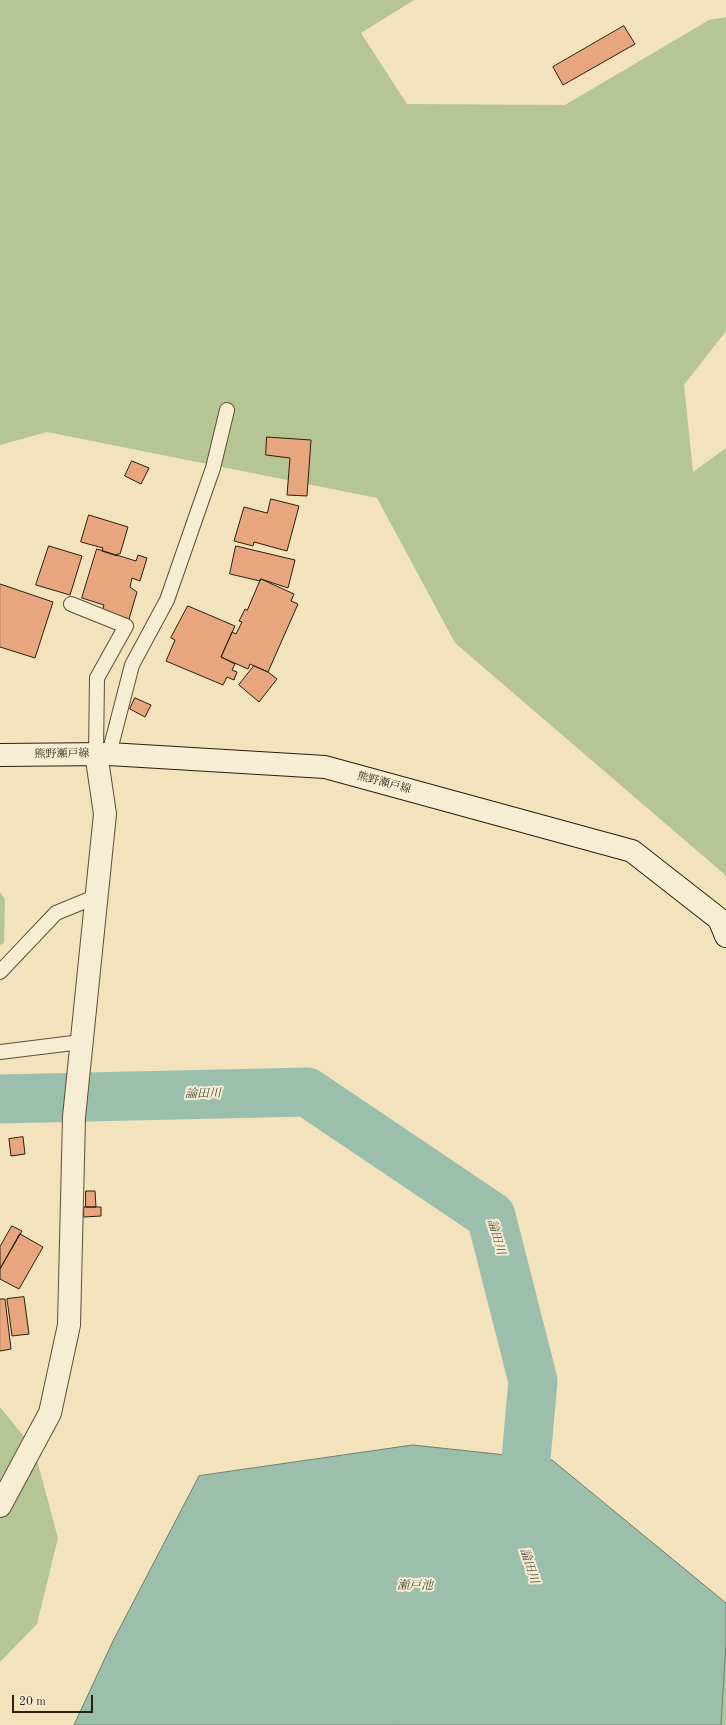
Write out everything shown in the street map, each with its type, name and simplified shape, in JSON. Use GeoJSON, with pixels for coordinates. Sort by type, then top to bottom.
{"type":"FeatureCollection","features":[{"type":"Feature","properties":{"kind":"street","name":"熊野瀬戸線"},"geometry":{"type":"LineString","coordinates":[[0,755],[103,754],[325,767],[632,851],[719,919],[726,936]]}},
{"type":"Feature","properties":{"kind":"street"},"geometry":{"type":"LineString","coordinates":[[0,1506],[50,1413],[69,1325],[74,1117],[95,896],[105,814],[103,754]]}},
{"type":"Feature","properties":{"kind":"lane"},"geometry":{"type":"LineString","coordinates":[[103,754],[132,665],[167,600],[213,468],[227,410]]}},
{"type":"Feature","properties":{"kind":"lane"},"geometry":{"type":"LineString","coordinates":[[71,604],[126,626],[97,678],[103,754]]}},
{"type":"Feature","properties":{"kind":"lane"},"geometry":{"type":"LineString","coordinates":[[0,972],[56,913],[95,896]]}},
{"type":"Feature","properties":{"kind":"lane"},"geometry":{"type":"LineString","coordinates":[[0,1052],[81,1042]]}},
{"type":"Feature","properties":{"kind":"green space"},"geometry":{"type":"Polygon","coordinates":[[[0,0],[414,0],[361,33],[407,104],[565,105],[709,20],[726,17],[726,331],[684,385],[693,472],[726,448],[726,877],[455,643],[377,498],[47,432],[0,445],[0,0]]]}},
{"type":"Feature","properties":{"kind":"green space"},"geometry":{"type":"Polygon","coordinates":[[[0,892],[5,899],[4,943],[0,945],[0,892]]]}},
{"type":"Feature","properties":{"kind":"green space"},"geometry":{"type":"Polygon","coordinates":[[[0,1407],[34,1449],[58,1538],[37,1624],[0,1662],[0,1407]]]}},
{"type":"Feature","properties":{"kind":"green space"},"geometry":{"type":"Polygon","coordinates":[[[726,1643],[726,1725],[721,1725],[726,1643]]]}},
{"type":"Feature","properties":{"kind":"water","name":"瀬戸池"},"geometry":{"type":"Polygon","coordinates":[[[413,1445],[552,1460],[726,1603],[726,1643],[721,1725],[74,1725],[113,1641],[199,1476],[413,1445]]]}},
{"type":"Feature","properties":{"kind":"building"},"geometry":{"type":"Polygon","coordinates":[[[624,26],[635,44],[563,85],[553,67],[624,26]]]}},
{"type":"Feature","properties":{"kind":"building"},"geometry":{"type":"Polygon","coordinates":[[[267,437],[311,440],[307,496],[287,495],[290,458],[266,455],[267,437]]]}},
{"type":"Feature","properties":{"kind":"building"},"geometry":{"type":"Polygon","coordinates":[[[132,461],[149,468],[141,484],[125,476],[132,461]]]}},
{"type":"Feature","properties":{"kind":"building"},"geometry":{"type":"Polygon","coordinates":[[[271,499],[299,506],[287,551],[254,542],[253,546],[234,541],[244,507],[267,513],[271,499]]]}},
{"type":"Feature","properties":{"kind":"building"},"geometry":{"type":"Polygon","coordinates":[[[89,515],[128,527],[120,554],[117,554],[117,556],[102,551],[103,548],[81,542],[89,515]]]}},
{"type":"Feature","properties":{"kind":"building"},"geometry":{"type":"Polygon","coordinates":[[[49,546],[82,556],[70,595],[36,585],[49,546]]]}},
{"type":"Feature","properties":{"kind":"building"},"geometry":{"type":"Polygon","coordinates":[[[236,546],[295,560],[288,588],[261,579],[260,581],[230,574],[236,546]]]}},
{"type":"Feature","properties":{"kind":"building"},"geometry":{"type":"Polygon","coordinates":[[[97,549],[136,561],[138,555],[147,558],[140,581],[132,578],[130,587],[137,592],[129,619],[102,611],[104,605],[82,598],[97,549]]]}},
{"type":"Feature","properties":{"kind":"building"},"geometry":{"type":"Polygon","coordinates":[[[261,579],[294,594],[291,601],[298,604],[268,672],[250,664],[248,669],[221,657],[232,632],[236,634],[242,622],[239,621],[245,609],[247,610],[261,579]]]}},
{"type":"Feature","properties":{"kind":"building"},"geometry":{"type":"Polygon","coordinates":[[[0,584],[53,602],[35,658],[0,647],[0,584]]]}},
{"type":"Feature","properties":{"kind":"building"},"geometry":{"type":"Polygon","coordinates":[[[188,606],[235,626],[221,657],[235,664],[232,670],[237,672],[234,680],[227,677],[223,685],[166,661],[175,640],[171,638],[188,606]]]}},
{"type":"Feature","properties":{"kind":"building"},"geometry":{"type":"Polygon","coordinates":[[[254,666],[268,672],[277,679],[259,702],[239,685],[254,666]]]}},
{"type":"Feature","properties":{"kind":"building"},"geometry":{"type":"Polygon","coordinates":[[[135,698],[151,705],[145,717],[130,709],[135,698]]]}},
{"type":"Feature","properties":{"kind":"building"},"geometry":{"type":"Polygon","coordinates":[[[23,1137],[25,1154],[11,1156],[9,1139],[23,1137]]]}},
{"type":"Feature","properties":{"kind":"building"},"geometry":{"type":"Polygon","coordinates":[[[86,1191],[95,1191],[96,1207],[86,1207],[86,1191]]]}},
{"type":"Feature","properties":{"kind":"building"},"geometry":{"type":"Polygon","coordinates":[[[84,1207],[101,1207],[101,1216],[84,1217],[84,1207]]]}},
{"type":"Feature","properties":{"kind":"building"},"geometry":{"type":"Polygon","coordinates":[[[12,1226],[22,1231],[0,1269],[0,1247],[12,1226]]]}},
{"type":"Feature","properties":{"kind":"building"},"geometry":{"type":"Polygon","coordinates":[[[20,1234],[43,1247],[19,1289],[0,1279],[0,1269],[20,1234]]]}},
{"type":"Feature","properties":{"kind":"building"},"geometry":{"type":"Polygon","coordinates":[[[24,1297],[29,1334],[12,1336],[7,1299],[24,1297]]]}},
{"type":"Feature","properties":{"kind":"building"},"geometry":{"type":"Polygon","coordinates":[[[0,1299],[5,1299],[11,1349],[0,1351],[0,1299]]]}},
{"type":"Feature","properties":{"kind":"waterway","name":"論田川"},"geometry":{"type":"LineString","coordinates":[[0,1099],[307,1092],[491,1216],[533,1381],[520,1525]]}}]}
